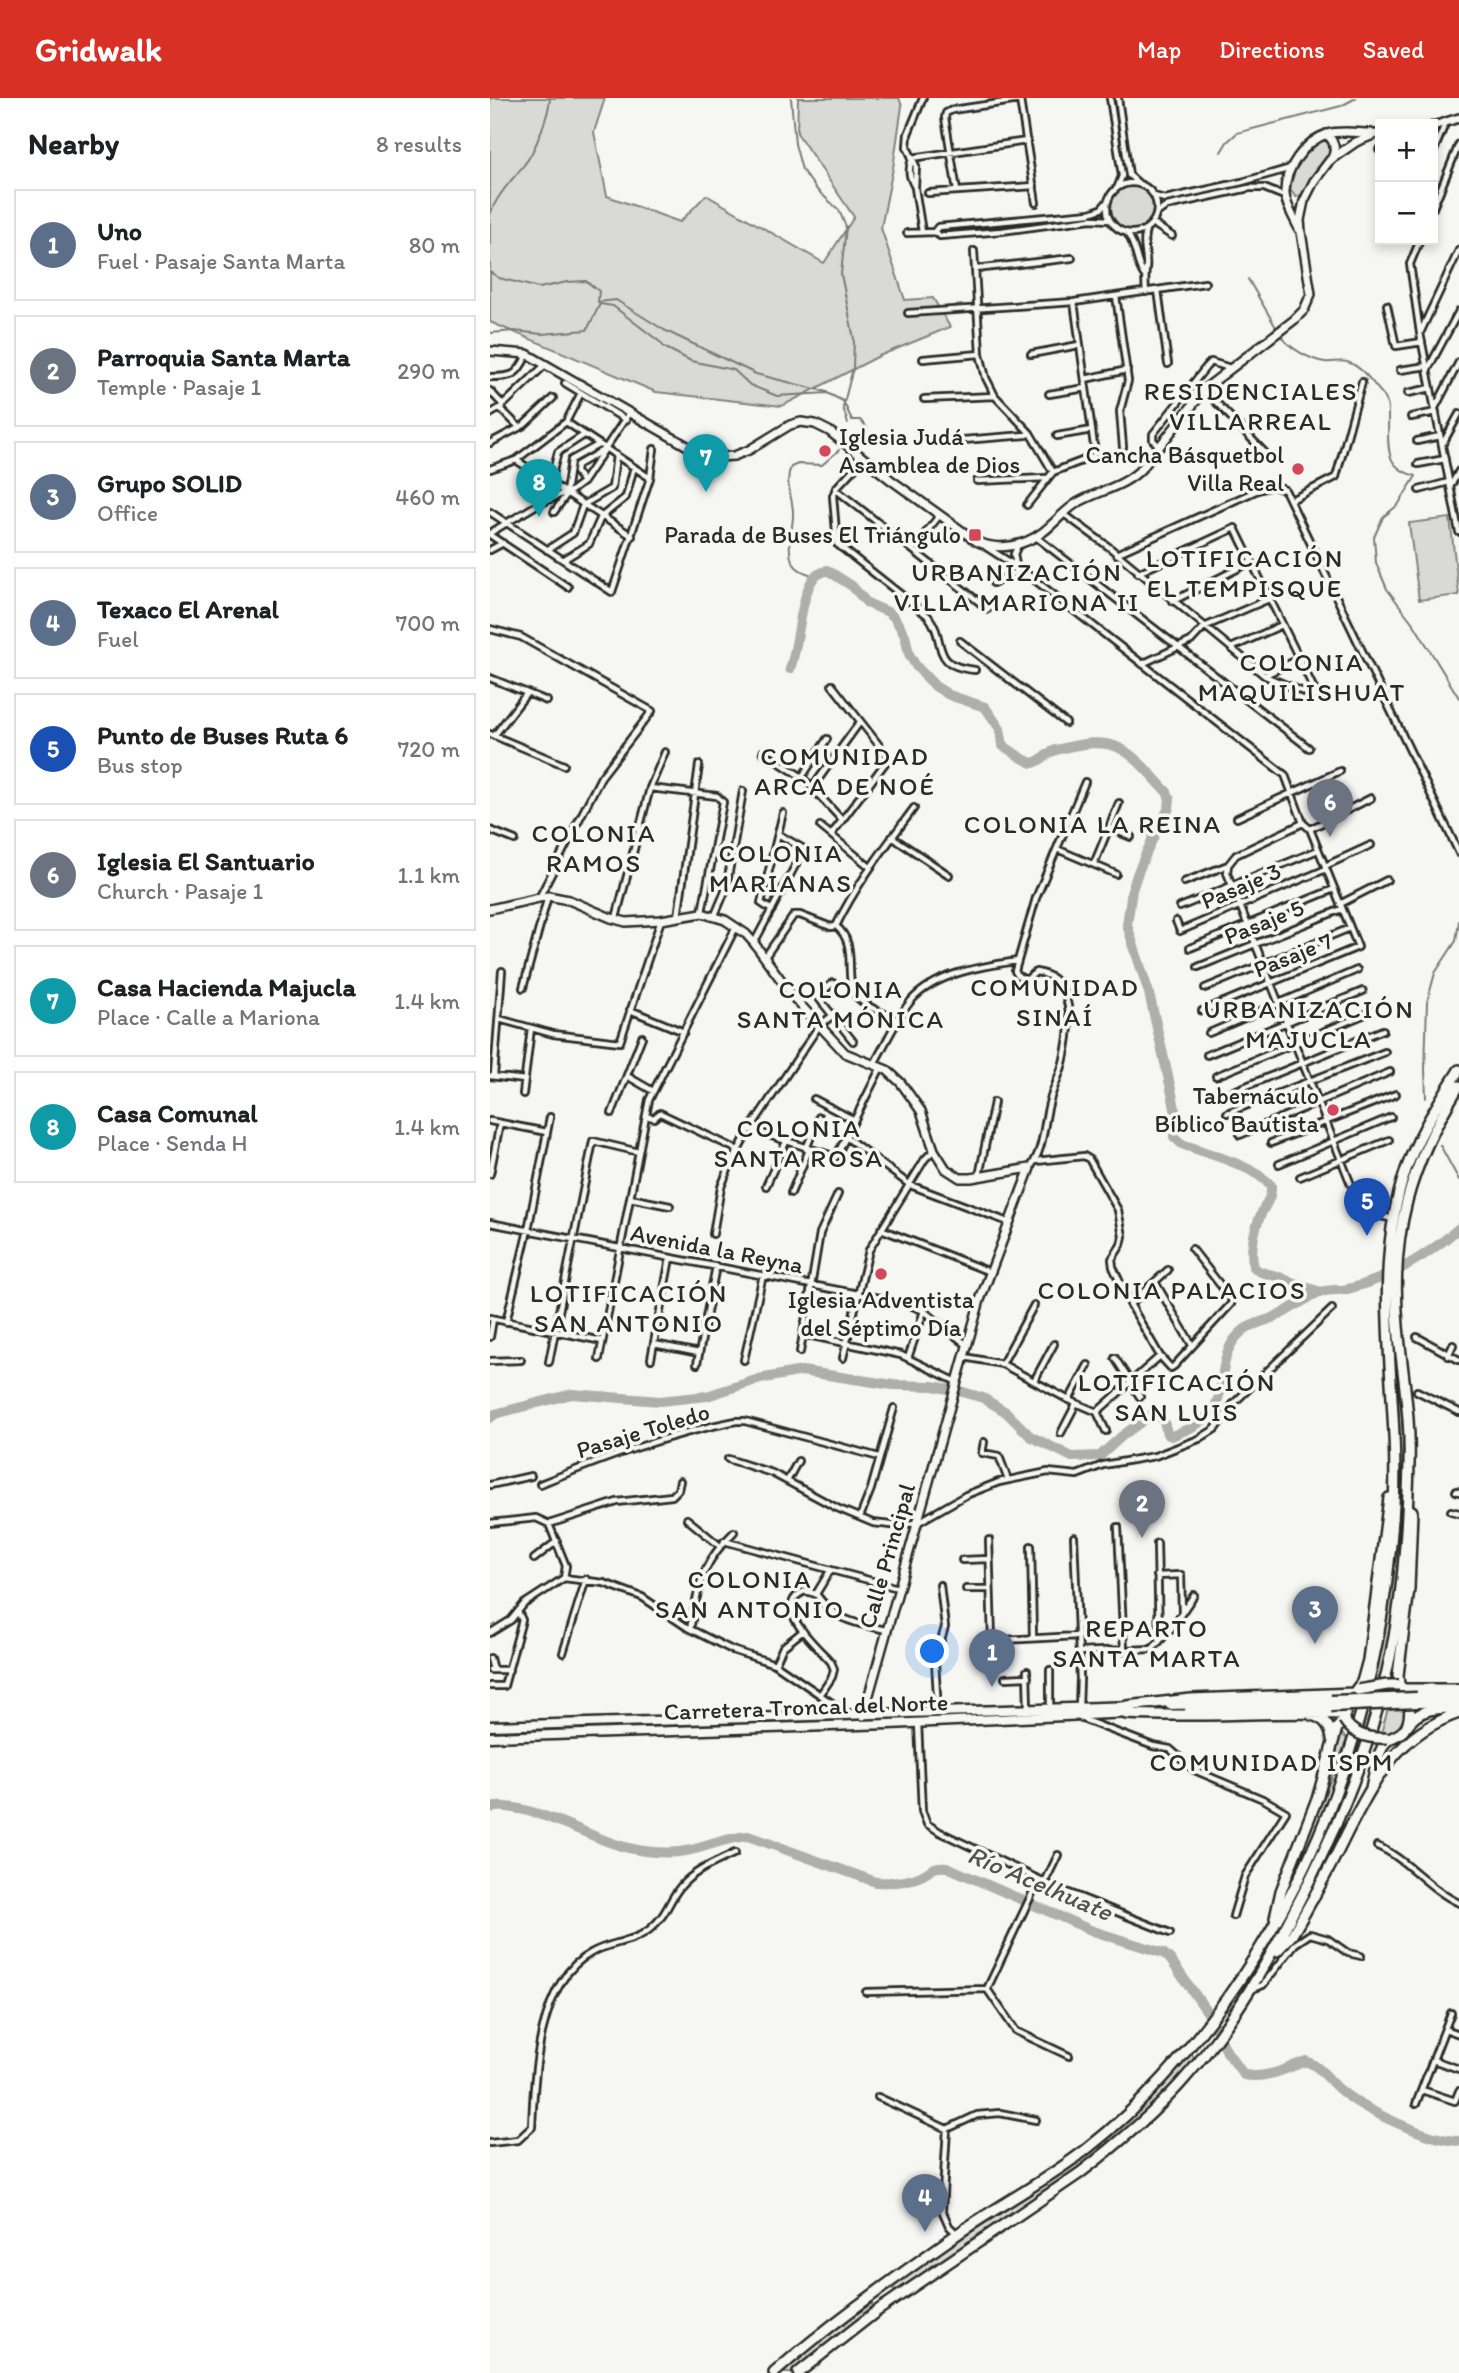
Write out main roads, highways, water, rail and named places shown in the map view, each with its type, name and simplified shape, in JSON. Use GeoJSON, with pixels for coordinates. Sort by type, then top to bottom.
{"type":"FeatureCollection","features":[{"type":"Feature","properties":{"kind":"highway"},"geometry":{"type":"LineString","coordinates":[[1406,1728],[1409,1708],[1401,1687],[1399,1657],[1411,1559],[1407,1399],[1393,1326],[1388,1279],[1402,1183],[1429,1120],[1459,1070]]}},
{"type":"Feature","properties":{"kind":"highway"},"geometry":{"type":"LineString","coordinates":[[1396,1222],[1423,1150],[1459,1086]]}},
{"type":"Feature","properties":{"kind":"highway"},"geometry":{"type":"LineString","coordinates":[[774,2373],[799,2351],[957,2234],[1048,2177],[1090,2147],[1150,2092],[1188,2050],[1245,1973],[1273,1926],[1303,1871],[1332,1803],[1370,1681],[1381,1626],[1390,1559],[1395,1458],[1393,1326]]}},
{"type":"Feature","properties":{"kind":"highway"},"geometry":{"type":"LineString","coordinates":[[1273,1926],[1281,1891],[1311,1815],[1337,1728],[1344,1717],[1347,1702],[1364,1678],[1395,1458]]}},
{"type":"Feature","properties":{"kind":"highway"},"geometry":{"type":"LineString","coordinates":[[799,2373],[877,2311],[1111,2149],[1164,2101],[1200,2059],[1252,1989],[1327,1844],[1366,1747],[1376,1714],[1386,1677],[1403,1564],[1409,1466]]}},
{"type":"Feature","properties":{"kind":"highway"},"geometry":{"type":"LineString","coordinates":[[1126,1710],[1191,1699],[1356,1691],[1387,1685],[1459,1689]]}},
{"type":"Feature","properties":{"kind":"highway"},"geometry":{"type":"LineString","coordinates":[[1344,1717],[1349,1727],[1362,1735],[1387,1738],[1398,1735],[1415,1716],[1426,1710],[1459,1708]]}},
{"type":"Feature","properties":{"kind":"highway"},"geometry":{"type":"LineString","coordinates":[[1126,1710],[1198,1716],[1316,1712],[1344,1717]]}},
{"type":"Feature","properties":{"kind":"highway"},"geometry":{"type":"LineString","coordinates":[[1292,1713],[1313,1715],[1324,1720],[1331,1731],[1332,1745]]}},
{"type":"Feature","properties":{"kind":"highway"},"geometry":{"type":"LineString","coordinates":[[1269,1960],[1292,1935],[1371,1788],[1390,1760],[1429,1726],[1459,1713]]}},
{"type":"Feature","properties":{"kind":"highway"},"geometry":{"type":"LineString","coordinates":[[1371,1788],[1387,1738]]}},
{"type":"Feature","properties":{"kind":"highway"},"geometry":{"type":"LineString","coordinates":[[891,2283],[887,2296],[896,2298]]}},
{"type":"Feature","properties":{"kind":"highway"},"geometry":{"type":"LineString","coordinates":[[866,2301],[876,2301],[879,2306],[877,2311]]}},
{"type":"Feature","properties":{"kind":"main road"},"geometry":{"type":"LineString","coordinates":[[1438,125],[1458,119]]}},
{"type":"Feature","properties":{"kind":"main road"},"geometry":{"type":"LineString","coordinates":[[1301,232],[1284,196],[1291,168],[1311,143],[1326,134],[1375,133]]}},
{"type":"Feature","properties":{"kind":"main road"},"geometry":{"type":"LineString","coordinates":[[490,351],[527,354],[627,416],[703,455],[734,456],[790,425],[807,422],[829,431],[939,516],[983,544],[1004,547],[1018,545],[1036,537],[1082,500],[1131,479],[1208,387],[1300,316],[1311,294],[1301,232],[1304,201],[1314,181],[1334,155],[1334,143],[1326,134]]}},
{"type":"Feature","properties":{"kind":"main road"},"geometry":{"type":"LineString","coordinates":[[1330,160],[1356,142],[1375,134]]}},
{"type":"Feature","properties":{"kind":"main road"},"geometry":{"type":"LineString","coordinates":[[1284,196],[1294,201],[1304,201]]}},
{"type":"Feature","properties":{"kind":"main road","name":"Calle Principal"},"geometry":{"type":"LineString","coordinates":[[490,909],[543,897],[569,900],[626,922],[662,920],[702,913],[715,915],[737,926],[754,943],[795,999],[845,1053],[893,1074],[920,1111],[934,1150],[946,1169],[960,1178],[979,1177],[1033,1164],[990,1272],[967,1345],[863,1716]]}},
{"type":"Feature","properties":{"kind":"main road","name":"Carretera Troncal del Norte"},"geometry":{"type":"LineString","coordinates":[[490,1737],[918,1723],[1126,1710],[1417,1700],[1459,1696]]}},
{"type":"Feature","properties":{"kind":"main road","name":"Carretera Troncal del Norte"},"geometry":{"type":"LineString","coordinates":[[1417,1700],[1459,1702]]}},
{"type":"Feature","properties":{"kind":"main road","name":"Carretera Troncal del Norte"},"geometry":{"type":"LineString","coordinates":[[490,1726],[1079,1707],[1126,1710]]}},
{"type":"Feature","properties":{"kind":"waterway"},"geometry":{"type":"LineString","coordinates":[[490,215],[500,195],[533,151],[550,98]]}},
{"type":"Feature","properties":{"kind":"waterway"},"geometry":{"type":"LineString","coordinates":[[791,98],[795,144],[802,170],[817,190],[839,210],[846,227],[841,274],[854,339],[853,368],[843,407],[848,424]]}},
{"type":"Feature","properties":{"kind":"waterway"},"geometry":{"type":"LineString","coordinates":[[1221,152],[1237,133],[1341,106],[1356,98]]}},
{"type":"Feature","properties":{"kind":"waterway"},"geometry":{"type":"LineString","coordinates":[[490,272],[499,278],[539,288],[586,281],[599,291],[598,302],[616,300],[664,330],[756,374],[827,392]]}},
{"type":"Feature","properties":{"kind":"waterway"},"geometry":{"type":"LineString","coordinates":[[1248,279],[1277,329]]}},
{"type":"Feature","properties":{"kind":"waterway"},"geometry":{"type":"LineString","coordinates":[[490,333],[514,331],[542,334],[587,330],[600,304],[613,306],[664,347],[691,361],[734,370],[750,385],[777,396],[827,393],[843,401],[852,420],[860,420],[867,428],[868,438]]}},
{"type":"Feature","properties":{"kind":"waterway"},"geometry":{"type":"LineString","coordinates":[[1280,334],[1293,348],[1313,359],[1325,362],[1344,361],[1358,367],[1386,400],[1388,445],[1392,461],[1397,467],[1416,476],[1398,505],[1383,517],[1374,537],[1376,563],[1387,589],[1415,626],[1459,698]]}},
{"type":"Feature","properties":{"kind":"waterway"},"geometry":{"type":"LineString","coordinates":[[815,576],[796,567],[790,555],[793,511],[789,473],[791,467],[798,464],[822,465],[839,450]]}},
{"type":"Feature","properties":{"kind":"waterway"},"geometry":{"type":"LineString","coordinates":[[790,669],[809,587],[814,577],[827,570],[852,586],[867,603],[894,617],[905,635],[909,654],[916,666],[935,686],[949,695],[985,707],[1000,729],[1003,746],[1033,763],[1056,750],[1094,743],[1108,744],[1130,755],[1167,792],[1170,799],[1169,808],[1138,872],[1132,890],[1127,925],[1149,993],[1173,1098],[1176,1115],[1174,1137],[1182,1144],[1240,1165],[1271,1185],[1270,1196],[1259,1218],[1254,1239],[1254,1267],[1263,1273],[1322,1292]]}},
{"type":"Feature","properties":{"kind":"waterway"},"geometry":{"type":"LineString","coordinates":[[1426,1098],[1427,1002],[1435,973],[1456,941],[1459,921]]}},
{"type":"Feature","properties":{"kind":"waterway"},"geometry":{"type":"LineString","coordinates":[[1440,1145],[1459,1180]]}},
{"type":"Feature","properties":{"kind":"waterway"},"geometry":{"type":"LineString","coordinates":[[490,1418],[495,1414],[572,1394],[660,1401],[707,1396],[759,1379],[802,1371],[893,1385],[933,1386],[963,1392],[983,1398],[1006,1412],[1030,1436],[1072,1457],[1100,1456],[1152,1414],[1161,1418],[1167,1434],[1172,1436],[1205,1419],[1219,1396],[1229,1349],[1235,1338],[1245,1329],[1279,1315],[1322,1292],[1348,1289],[1393,1273],[1421,1257],[1459,1228]]}},
{"type":"Feature","properties":{"kind":"waterway","name":"Río Acelhuate"},"geometry":{"type":"LineString","coordinates":[[490,1808],[503,1807],[534,1813],[612,1843],[649,1851],[686,1851],[748,1836],[876,1882],[905,1881],[936,1868],[947,1867],[1093,1931],[1163,1953],[1208,2013],[1227,2052],[1244,2075],[1268,2074],[1306,2061],[1363,2106],[1413,2130],[1459,2141]]}},
{"type":"Feature","properties":{"kind":"place","name":"Iglesia Judá Asamblea de Dios"},"geometry":{"type":"Point","coordinates":[825,451]}},
{"type":"Feature","properties":{"kind":"place","name":"Cancha Básquetbol Villa Real"},"geometry":{"type":"Point","coordinates":[1298,469]}},
{"type":"Feature","properties":{"kind":"place","name":"Casa Hacienda Majucla"},"geometry":{"type":"Point","coordinates":[706,492]}},
{"type":"Feature","properties":{"kind":"place","name":"Casa Comunal"},"geometry":{"type":"Point","coordinates":[539,517]}},
{"type":"Feature","properties":{"kind":"place","name":"Parada de Buses El Triángulo"},"geometry":{"type":"Point","coordinates":[975,535]}},
{"type":"Feature","properties":{"kind":"place","name":"Iglesia El Santuario"},"geometry":{"type":"Point","coordinates":[1330,837]}},
{"type":"Feature","properties":{"kind":"place","name":"Tabernáculo Bíblico Bautista"},"geometry":{"type":"Point","coordinates":[1333,1110]}},
{"type":"Feature","properties":{"kind":"place","name":"Punto de Buses Ruta 6"},"geometry":{"type":"Point","coordinates":[1367,1236]}},
{"type":"Feature","properties":{"kind":"place","name":"Iglesia Adventista del Séptimo Día"},"geometry":{"type":"Point","coordinates":[881,1274]}},
{"type":"Feature","properties":{"kind":"place","name":"Parroquia Santa Marta"},"geometry":{"type":"Point","coordinates":[1142,1538]}},
{"type":"Feature","properties":{"kind":"place","name":"Grupo SOLID"},"geometry":{"type":"Point","coordinates":[1315,1644]}},
{"type":"Feature","properties":{"kind":"place","name":"Uno"},"geometry":{"type":"Point","coordinates":[992,1687]}},
{"type":"Feature","properties":{"kind":"place","name":"Texaco El Arenal"},"geometry":{"type":"Point","coordinates":[925,2232]}},
{"type":"Feature","properties":{"kind":"district","name":"RESIDENCIALES VILLARREAL"},"geometry":{"type":"Point","coordinates":[1251,406]}},
{"type":"Feature","properties":{"kind":"district","name":"LOTIFICACIÓN EL TEMPISQUE"},"geometry":{"type":"Point","coordinates":[1245,572]}},
{"type":"Feature","properties":{"kind":"district","name":"URBANIZACIÓN VILLA MARIONA II"},"geometry":{"type":"Point","coordinates":[1017,587]}},
{"type":"Feature","properties":{"kind":"district","name":"COLONIA MAQUILISHUAT"},"geometry":{"type":"Point","coordinates":[1302,677]}},
{"type":"Feature","properties":{"kind":"district","name":"COMUNIDAD ARCA DE NOÉ"},"geometry":{"type":"Point","coordinates":[845,771]}},
{"type":"Feature","properties":{"kind":"district","name":"COLONIA LA REINA"},"geometry":{"type":"Point","coordinates":[1093,824]}},
{"type":"Feature","properties":{"kind":"district","name":"COLONIA RAMOS"},"geometry":{"type":"Point","coordinates":[594,848]}},
{"type":"Feature","properties":{"kind":"district","name":"COLONIA MARIANAS"},"geometry":{"type":"Point","coordinates":[781,868]}},
{"type":"Feature","properties":{"kind":"district","name":"COMUNIDAD SINAÍ"},"geometry":{"type":"Point","coordinates":[1055,1002]}},
{"type":"Feature","properties":{"kind":"district","name":"COLONIA SANTA MÓNICA"},"geometry":{"type":"Point","coordinates":[841,1004]}},
{"type":"Feature","properties":{"kind":"district","name":"URBANIZACIÓN MAJUCLA"},"geometry":{"type":"Point","coordinates":[1309,1024]}},
{"type":"Feature","properties":{"kind":"district","name":"COLONIA SANTA ROSA"},"geometry":{"type":"Point","coordinates":[799,1143]}},
{"type":"Feature","properties":{"kind":"district","name":"COLONIA PALACIOS"},"geometry":{"type":"Point","coordinates":[1172,1290]}},
{"type":"Feature","properties":{"kind":"district","name":"LOTIFICACIÓN SAN ANTONIO"},"geometry":{"type":"Point","coordinates":[629,1308]}},
{"type":"Feature","properties":{"kind":"district","name":"LOTIFICACIÓN SAN LUIS"},"geometry":{"type":"Point","coordinates":[1177,1397]}},
{"type":"Feature","properties":{"kind":"district","name":"COLONIA SAN ANTONIO"},"geometry":{"type":"Point","coordinates":[750,1594]}},
{"type":"Feature","properties":{"kind":"district","name":"REPARTO SANTA MARTA"},"geometry":{"type":"Point","coordinates":[1147,1643]}},
{"type":"Feature","properties":{"kind":"district","name":"COMUNIDAD ISPM"},"geometry":{"type":"Point","coordinates":[1272,1762]}}]}
